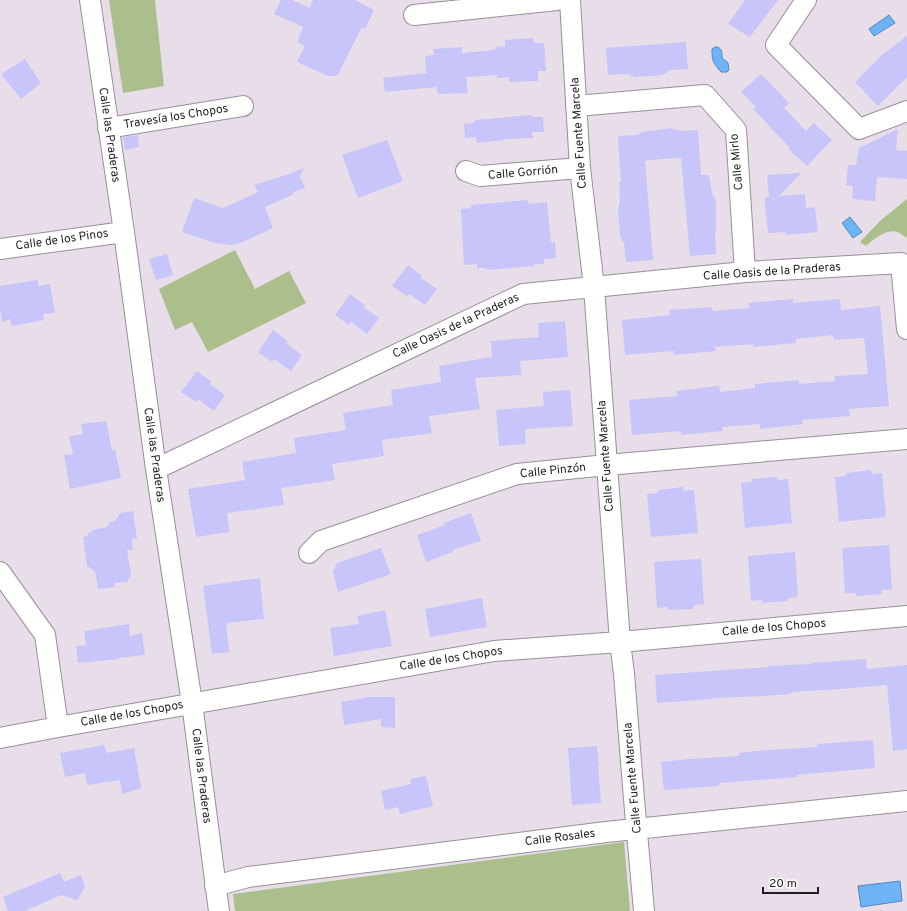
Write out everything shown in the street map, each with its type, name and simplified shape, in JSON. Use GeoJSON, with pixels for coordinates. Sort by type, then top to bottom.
{"type":"FeatureCollection","features":[{"type":"Feature","properties":{"kind":"street","name":"Calle las Praderas"},"geometry":{"type":"LineString","coordinates":[[90,0],[124,232],[156,469],[192,703],[219,911]]}},
{"type":"Feature","properties":{"kind":"street"},"geometry":{"type":"LineString","coordinates":[[414,15],[557,0]]}},
{"type":"Feature","properties":{"kind":"street","name":"Calle Fuente Marcela"},"geometry":{"type":"LineString","coordinates":[[570,0],[580,168],[594,288],[620,642],[644,911]]}},
{"type":"Feature","properties":{"kind":"street"},"geometry":{"type":"LineString","coordinates":[[806,0],[776,45],[859,129],[907,111]]}},
{"type":"Feature","properties":{"kind":"street","name":"Calle Mirlo"},"geometry":{"type":"LineString","coordinates":[[576,106],[705,95],[736,130],[745,272]]}},
{"type":"Feature","properties":{"kind":"street","name":"Travesía los Chopos"},"geometry":{"type":"LineString","coordinates":[[108,128],[243,106]]}},
{"type":"Feature","properties":{"kind":"street","name":"Calle Gorrión"},"geometry":{"type":"LineString","coordinates":[[466,170],[480,176],[580,168]]}},
{"type":"Feature","properties":{"kind":"street","name":"Calle de los Pinos"},"geometry":{"type":"LineString","coordinates":[[0,249],[124,232]]}},
{"type":"Feature","properties":{"kind":"street","name":"Calle Oasis de la Praderas"},"geometry":{"type":"LineString","coordinates":[[156,469],[523,294],[745,272],[901,263],[907,329]]}},
{"type":"Feature","properties":{"kind":"street","name":"Calle Pinzón"},"geometry":{"type":"LineString","coordinates":[[309,553],[321,541],[517,474],[907,439]]}},
{"type":"Feature","properties":{"kind":"street"},"geometry":{"type":"LineString","coordinates":[[0,572],[45,635],[58,727]]}},
{"type":"Feature","properties":{"kind":"street","name":"Calle de los Chopos"},"geometry":{"type":"LineString","coordinates":[[0,738],[192,703],[494,652],[907,616]]}},
{"type":"Feature","properties":{"kind":"street","name":"Calle Rosales"},"geometry":{"type":"LineString","coordinates":[[215,886],[248,877],[637,829],[907,801]]}},
{"type":"Feature","properties":{"kind":"green space"},"geometry":{"type":"Polygon","coordinates":[[[109,0],[155,0],[164,86],[123,93],[109,0]]]}},
{"type":"Feature","properties":{"kind":"green space"},"geometry":{"type":"Polygon","coordinates":[[[907,199],[907,238],[894,231],[880,235],[866,246],[860,242],[880,221],[907,199]]]}},
{"type":"Feature","properties":{"kind":"green space"},"geometry":{"type":"Polygon","coordinates":[[[235,250],[255,289],[289,271],[306,303],[208,352],[192,322],[175,330],[159,289],[235,250]]]}},
{"type":"Feature","properties":{"kind":"green space"},"geometry":{"type":"Polygon","coordinates":[[[624,842],[630,911],[235,911],[233,894],[624,842]]]}},
{"type":"Feature","properties":{"kind":"water"},"geometry":{"type":"Polygon","coordinates":[[[889,15],[895,23],[874,36],[869,29],[889,15]]]}},
{"type":"Feature","properties":{"kind":"water"},"geometry":{"type":"Polygon","coordinates":[[[715,47],[720,49],[722,52],[722,58],[728,63],[729,70],[727,72],[721,72],[714,62],[712,57],[712,49],[715,47]]]}},
{"type":"Feature","properties":{"kind":"water"},"geometry":{"type":"Polygon","coordinates":[[[850,217],[862,232],[853,238],[842,223],[850,217]]]}},
{"type":"Feature","properties":{"kind":"water"},"geometry":{"type":"Polygon","coordinates":[[[900,881],[902,901],[861,907],[858,886],[900,881]]]}},
{"type":"Feature","properties":{"kind":"building"},"geometry":{"type":"Polygon","coordinates":[[[281,0],[292,0],[310,8],[313,0],[355,0],[374,10],[365,29],[362,27],[337,76],[328,76],[297,62],[305,46],[297,42],[303,27],[274,14],[281,0]]]}},
{"type":"Feature","properties":{"kind":"building"},"geometry":{"type":"Polygon","coordinates":[[[745,0],[778,0],[750,37],[728,24],[745,0]]]}},
{"type":"Feature","properties":{"kind":"building"},"geometry":{"type":"Polygon","coordinates":[[[907,36],[907,77],[878,106],[855,82],[883,54],[907,36]]]}},
{"type":"Feature","properties":{"kind":"building"},"geometry":{"type":"Polygon","coordinates":[[[533,38],[534,43],[544,43],[546,71],[538,71],[538,81],[509,82],[509,77],[497,78],[497,75],[466,77],[468,93],[438,94],[437,87],[385,92],[383,78],[426,73],[425,56],[434,55],[433,49],[462,47],[462,53],[495,50],[495,47],[505,46],[505,40],[533,38]]]}},
{"type":"Feature","properties":{"kind":"building"},"geometry":{"type":"Polygon","coordinates":[[[686,42],[688,69],[670,70],[662,75],[635,77],[628,74],[608,75],[606,48],[686,42]]]}},
{"type":"Feature","properties":{"kind":"building"},"geometry":{"type":"Polygon","coordinates":[[[25,59],[41,83],[21,99],[1,74],[25,59]]]}},
{"type":"Feature","properties":{"kind":"building"},"geometry":{"type":"Polygon","coordinates":[[[761,74],[789,103],[784,108],[806,131],[814,123],[832,140],[807,166],[788,149],[790,148],[753,109],[756,107],[741,92],[761,74]]]}},
{"type":"Feature","properties":{"kind":"building"},"geometry":{"type":"Polygon","coordinates":[[[531,115],[532,117],[543,117],[544,132],[532,132],[533,138],[505,139],[477,143],[476,137],[465,138],[464,124],[475,123],[475,120],[531,115]]]}},
{"type":"Feature","properties":{"kind":"building"},"geometry":{"type":"Polygon","coordinates":[[[671,128],[680,131],[698,130],[701,175],[709,175],[712,193],[716,201],[716,254],[690,256],[681,158],[661,159],[645,161],[653,260],[626,262],[624,243],[620,236],[618,209],[620,201],[619,182],[621,182],[618,136],[638,135],[642,132],[671,128]]]}},
{"type":"Feature","properties":{"kind":"building"},"geometry":{"type":"Polygon","coordinates":[[[898,129],[896,150],[907,151],[907,179],[877,177],[875,201],[852,199],[853,186],[846,185],[848,165],[856,165],[859,148],[898,129]]]}},
{"type":"Feature","properties":{"kind":"building"},"geometry":{"type":"Polygon","coordinates":[[[138,135],[139,147],[125,150],[123,137],[138,135]]]}},
{"type":"Feature","properties":{"kind":"building"},"geometry":{"type":"Polygon","coordinates":[[[387,140],[403,181],[358,198],[342,155],[387,140]]]}},
{"type":"Feature","properties":{"kind":"building"},"geometry":{"type":"Polygon","coordinates":[[[304,168],[300,176],[305,188],[293,192],[294,194],[265,207],[273,228],[243,242],[231,245],[215,243],[182,232],[194,198],[223,208],[258,192],[254,185],[304,168]]]}},
{"type":"Feature","properties":{"kind":"building"},"geometry":{"type":"Polygon","coordinates":[[[801,173],[779,196],[805,194],[806,208],[815,207],[818,232],[786,235],[785,232],[768,233],[765,206],[765,198],[769,197],[767,175],[801,173]]]}},
{"type":"Feature","properties":{"kind":"building"},"geometry":{"type":"Polygon","coordinates":[[[528,200],[529,204],[547,202],[551,242],[555,242],[556,258],[544,259],[544,264],[534,264],[534,266],[487,270],[487,268],[477,268],[477,264],[464,265],[461,209],[471,208],[471,205],[528,200]]]}},
{"type":"Feature","properties":{"kind":"building"},"geometry":{"type":"Polygon","coordinates":[[[167,254],[173,275],[156,280],[149,259],[167,254]]]}},
{"type":"Feature","properties":{"kind":"building"},"geometry":{"type":"Polygon","coordinates":[[[408,265],[422,276],[421,278],[437,289],[425,305],[409,294],[407,296],[392,286],[408,265]]]}},
{"type":"Feature","properties":{"kind":"building"},"geometry":{"type":"Polygon","coordinates":[[[38,280],[38,286],[50,284],[55,313],[43,314],[44,320],[12,326],[10,319],[2,322],[0,308],[0,286],[38,280]]]}},
{"type":"Feature","properties":{"kind":"building"},"geometry":{"type":"Polygon","coordinates":[[[350,294],[365,305],[363,307],[379,318],[367,334],[351,322],[349,325],[335,315],[350,294]]]}},
{"type":"Feature","properties":{"kind":"building"},"geometry":{"type":"Polygon","coordinates":[[[793,299],[793,303],[840,299],[841,310],[880,306],[889,406],[849,409],[850,416],[802,420],[803,424],[760,429],[760,424],[722,427],[723,431],[681,435],[681,431],[632,435],[629,400],[677,396],[676,391],[709,387],[719,386],[720,392],[755,388],[755,384],[799,380],[799,384],[835,381],[835,376],[868,374],[864,338],[834,340],[833,335],[796,339],[796,343],[753,347],[753,344],[715,347],[716,351],[674,355],[674,351],[625,355],[622,320],[670,315],[669,310],[712,307],[713,311],[749,308],[748,303],[793,299]]]}},
{"type":"Feature","properties":{"kind":"building"},"geometry":{"type":"Polygon","coordinates":[[[565,321],[568,357],[520,361],[521,375],[475,378],[480,409],[429,416],[432,433],[382,440],[384,456],[332,464],[335,480],[281,488],[284,505],[227,513],[229,532],[196,537],[188,489],[245,480],[242,462],[296,453],[294,438],[346,430],[343,413],[393,405],[391,390],[441,382],[439,366],[492,357],[491,341],[539,337],[538,323],[565,321]]]}},
{"type":"Feature","properties":{"kind":"building"},"geometry":{"type":"Polygon","coordinates":[[[273,330],[288,341],[286,343],[302,355],[291,371],[274,359],[272,362],[258,352],[273,330]]]}},
{"type":"Feature","properties":{"kind":"building"},"geometry":{"type":"Polygon","coordinates":[[[197,371],[211,381],[210,384],[225,395],[214,411],[198,399],[196,402],[181,392],[197,371]]]}},
{"type":"Feature","properties":{"kind":"building"},"geometry":{"type":"Polygon","coordinates":[[[570,390],[573,426],[525,429],[526,444],[499,446],[496,410],[544,406],[543,392],[570,390]]]}},
{"type":"Feature","properties":{"kind":"building"},"geometry":{"type":"Polygon","coordinates":[[[106,421],[112,450],[115,449],[121,478],[70,489],[64,455],[73,454],[69,436],[83,434],[81,424],[106,421]]]}},
{"type":"Feature","properties":{"kind":"building"},"geometry":{"type":"Polygon","coordinates":[[[871,470],[872,474],[882,473],[886,517],[839,522],[835,477],[846,476],[846,473],[871,470]]]}},
{"type":"Feature","properties":{"kind":"building"},"geometry":{"type":"Polygon","coordinates":[[[777,477],[778,480],[788,479],[792,523],[745,528],[741,483],[752,482],[752,479],[777,477]]]}},
{"type":"Feature","properties":{"kind":"building"},"geometry":{"type":"Polygon","coordinates":[[[683,487],[684,491],[694,490],[698,533],[651,537],[647,494],[658,493],[658,490],[683,487]]]}},
{"type":"Feature","properties":{"kind":"building"},"geometry":{"type":"Polygon","coordinates":[[[133,511],[137,539],[132,539],[133,550],[127,550],[131,575],[127,582],[114,583],[115,587],[98,589],[95,571],[87,566],[83,537],[88,536],[88,533],[92,532],[92,530],[107,527],[110,522],[115,521],[120,513],[133,511]]]}},
{"type":"Feature","properties":{"kind":"building"},"geometry":{"type":"Polygon","coordinates":[[[471,513],[481,541],[452,550],[453,552],[426,562],[417,535],[445,525],[444,523],[471,513]]]}},
{"type":"Feature","properties":{"kind":"building"},"geometry":{"type":"Polygon","coordinates":[[[889,545],[892,589],[881,590],[882,594],[856,596],[856,593],[845,593],[842,548],[889,545]]]}},
{"type":"Feature","properties":{"kind":"building"},"geometry":{"type":"Polygon","coordinates":[[[381,548],[391,574],[338,592],[333,572],[337,563],[381,548]]]}},
{"type":"Feature","properties":{"kind":"building"},"geometry":{"type":"Polygon","coordinates":[[[795,552],[798,597],[788,598],[788,601],[762,603],[762,600],[751,601],[748,556],[795,552]]]}},
{"type":"Feature","properties":{"kind":"building"},"geometry":{"type":"Polygon","coordinates":[[[701,559],[704,604],[694,605],[694,609],[668,610],[668,607],[657,608],[654,562],[701,559]]]}},
{"type":"Feature","properties":{"kind":"building"},"geometry":{"type":"Polygon","coordinates":[[[260,578],[264,619],[226,623],[229,652],[212,654],[203,586],[260,578]]]}},
{"type":"Feature","properties":{"kind":"building"},"geometry":{"type":"Polygon","coordinates":[[[482,598],[487,627],[430,637],[425,609],[482,598]]]}},
{"type":"Feature","properties":{"kind":"building"},"geometry":{"type":"Polygon","coordinates":[[[385,610],[392,646],[334,656],[330,628],[359,624],[357,616],[385,610]]]}},
{"type":"Feature","properties":{"kind":"building"},"geometry":{"type":"Polygon","coordinates":[[[129,624],[130,636],[142,633],[145,655],[78,663],[76,646],[86,645],[84,631],[129,624]]]}},
{"type":"Feature","properties":{"kind":"building"},"geometry":{"type":"Polygon","coordinates":[[[866,659],[867,669],[907,665],[907,749],[893,751],[887,685],[791,692],[791,694],[713,698],[657,703],[655,675],[866,659]]]}},
{"type":"Feature","properties":{"kind":"building"},"geometry":{"type":"Polygon","coordinates":[[[370,697],[395,697],[395,728],[381,727],[381,719],[344,725],[341,702],[370,697]]]}},
{"type":"Feature","properties":{"kind":"building"},"geometry":{"type":"Polygon","coordinates":[[[873,740],[875,768],[797,775],[797,777],[719,783],[719,786],[664,790],[661,762],[739,756],[739,753],[817,747],[817,744],[873,740]]]}},
{"type":"Feature","properties":{"kind":"building"},"geometry":{"type":"Polygon","coordinates":[[[104,745],[107,753],[134,748],[141,788],[122,794],[120,780],[87,785],[85,773],[65,777],[60,753],[104,745]]]}},
{"type":"Feature","properties":{"kind":"building"},"geometry":{"type":"Polygon","coordinates":[[[597,746],[601,803],[572,805],[568,748],[597,746]]]}},
{"type":"Feature","properties":{"kind":"building"},"geometry":{"type":"Polygon","coordinates":[[[426,776],[433,806],[400,814],[398,807],[385,810],[381,791],[411,784],[410,779],[426,776]]]}},
{"type":"Feature","properties":{"kind":"building"},"geometry":{"type":"Polygon","coordinates":[[[60,873],[64,882],[81,875],[85,887],[77,900],[61,895],[25,911],[8,911],[3,897],[60,873]]]}}]}
